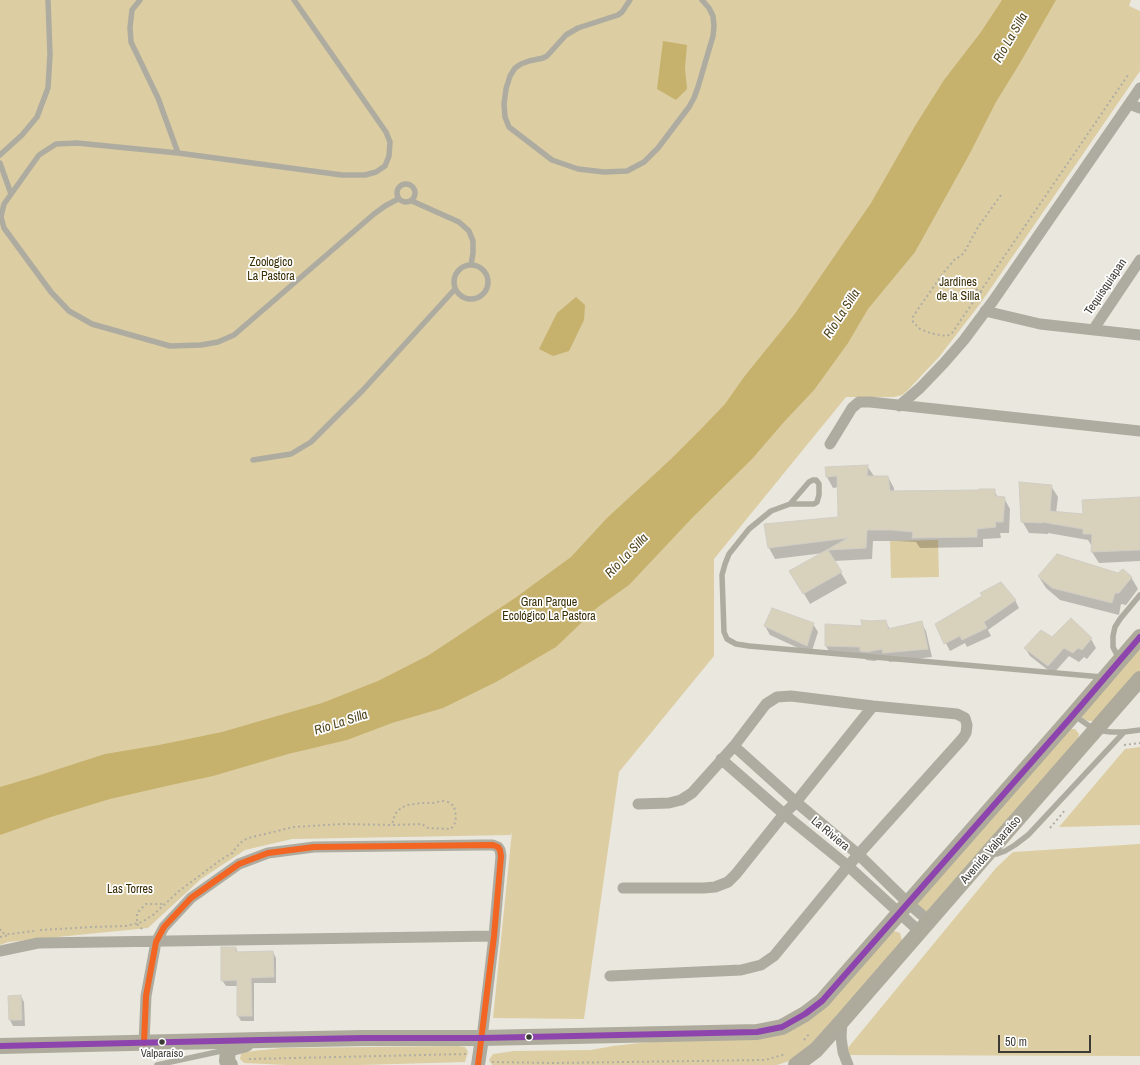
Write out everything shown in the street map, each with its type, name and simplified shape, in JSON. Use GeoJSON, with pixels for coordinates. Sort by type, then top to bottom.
{"type":"FeatureCollection","features":[{"type":"Feature","properties":{"kind":"main road"},"geometry":{"type":"LineString","coordinates":[[0,1046],[363,1038],[482,1038],[757,1032],[782,1027],[805,1014],[822,1001],[1140,637]]}},
{"type":"Feature","properties":{"kind":"main road","name":"Avenida Valparaíso"},"geometry":{"type":"LineString","coordinates":[[796,1065],[816,1050],[842,1021],[1140,679]]}},
{"type":"Feature","properties":{"kind":"main road"},"geometry":{"type":"LineString","coordinates":[[0,1035],[52,1038],[78,1044]]}},
{"type":"Feature","properties":{"kind":"main road"},"geometry":{"type":"LineString","coordinates":[[233,1058],[261,1040]]}},
{"type":"Feature","properties":{"kind":"street"},"geometry":{"type":"LineString","coordinates":[[899,406],[920,388],[964,340],[1140,88]]}},
{"type":"Feature","properties":{"kind":"street"},"geometry":{"type":"LineString","coordinates":[[1129,104],[1140,108]]}},
{"type":"Feature","properties":{"kind":"street","name":"Tequisquiapan"},"geometry":{"type":"LineString","coordinates":[[1093,330],[1140,260]]}},
{"type":"Feature","properties":{"kind":"street"},"geometry":{"type":"LineString","coordinates":[[985,311],[1040,324],[1140,335]]}},
{"type":"Feature","properties":{"kind":"street"},"geometry":{"type":"LineString","coordinates":[[830,444],[852,408],[859,402],[1140,431]]}},
{"type":"Feature","properties":{"kind":"street"},"geometry":{"type":"LineString","coordinates":[[610,976],[734,971],[761,965],[774,956],[848,866],[963,738],[966,733],[967,725],[965,718],[957,714],[791,696],[777,697],[766,704],[734,746],[692,792],[681,800],[669,803],[638,804]]}},
{"type":"Feature","properties":{"kind":"street"},"geometry":{"type":"LineString","coordinates":[[623,888],[704,888],[715,887],[728,882],[784,814],[796,802],[873,706]]}},
{"type":"Feature","properties":{"kind":"street","name":"La Riviera"},"geometry":{"type":"LineString","coordinates":[[734,746],[796,802],[859,855],[903,908]]}},
{"type":"Feature","properties":{"kind":"street","name":"La Riviera"},"geometry":{"type":"LineString","coordinates":[[721,759],[877,892],[903,908],[924,926]]}},
{"type":"Feature","properties":{"kind":"street"},"geometry":{"type":"LineString","coordinates":[[144,1043],[146,996],[156,942],[164,927],[191,898],[239,864],[268,853],[314,848],[493,845],[498,847],[501,856],[494,936],[478,1065]]}},
{"type":"Feature","properties":{"kind":"street"},"geometry":{"type":"LineString","coordinates":[[0,951],[38,943],[494,936]]}},
{"type":"Feature","properties":{"kind":"street"},"geometry":{"type":"LineString","coordinates":[[842,1021],[841,1037],[843,1052],[848,1065]]}},
{"type":"Feature","properties":{"kind":"lane"},"geometry":{"type":"LineString","coordinates":[[0,155],[22,135],[37,117],[48,88],[50,54],[48,0]]}},
{"type":"Feature","properties":{"kind":"lane"},"geometry":{"type":"LineString","coordinates":[[140,0],[132,10],[130,28],[131,42],[158,98],[178,153]]}},
{"type":"Feature","properties":{"kind":"lane"},"geometry":{"type":"LineString","coordinates":[[294,0],[386,132],[390,142],[389,156],[385,166],[376,172],[365,175],[342,175],[178,153],[77,143],[56,144],[39,155],[4,204],[1,217],[4,228],[51,292],[69,311],[92,324],[170,346],[201,346],[218,342],[234,335],[374,214],[398,199]]}},
{"type":"Feature","properties":{"kind":"lane"},"geometry":{"type":"LineString","coordinates":[[630,0],[622,12],[618,15],[578,28],[566,35],[548,56],[521,64],[515,68],[510,76],[506,88],[504,104],[505,117],[509,128],[552,160],[578,170],[604,172],[627,171],[644,162],[658,148],[694,98],[698,87],[714,26],[713,16],[709,8],[702,0]]}},
{"type":"Feature","properties":{"kind":"lane"},"geometry":{"type":"LineString","coordinates":[[0,163],[11,194]]}},
{"type":"Feature","properties":{"kind":"lane"},"geometry":{"type":"LineString","coordinates":[[407,184],[413,188],[415,195],[412,201],[404,203],[398,199],[396,192],[400,186],[407,184]]}},
{"type":"Feature","properties":{"kind":"lane"},"geometry":{"type":"LineString","coordinates":[[412,201],[459,222],[469,231],[473,241],[471,265]]}},
{"type":"Feature","properties":{"kind":"lane"},"geometry":{"type":"LineString","coordinates":[[471,265],[478,266],[483,270],[487,276],[488,282],[484,295],[478,299],[471,300],[464,299],[459,295],[453,282],[458,270],[464,266],[471,265]]}},
{"type":"Feature","properties":{"kind":"lane"},"geometry":{"type":"LineString","coordinates":[[253,460],[291,454],[311,442],[363,390],[455,289]]}},
{"type":"Feature","properties":{"kind":"lane"},"geometry":{"type":"LineString","coordinates":[[790,504],[809,482],[816,480],[819,484],[819,495],[817,502],[814,504],[790,504],[771,511],[749,529],[729,554],[725,564],[722,576],[724,632],[727,639],[736,644],[1105,677]]}},
{"type":"Feature","properties":{"kind":"lane"},"geometry":{"type":"LineString","coordinates":[[1120,661],[1113,647],[1115,627],[1140,595]]}},
{"type":"Feature","properties":{"kind":"lane"},"geometry":{"type":"LineString","coordinates":[[1073,715],[1095,730],[1111,732],[1140,730]]}},
{"type":"Feature","properties":{"kind":"lane"},"geometry":{"type":"LineString","coordinates":[[987,854],[996,854],[1005,851],[1028,835],[1124,732]]}},
{"type":"Feature","properties":{"kind":"lane"},"geometry":{"type":"LineString","coordinates":[[157,1065],[233,1058]]}},
{"type":"Feature","properties":{"kind":"path"},"geometry":{"type":"LineString","coordinates":[[1001,195],[978,227],[961,256],[955,259],[944,272],[916,312],[913,322],[920,329],[930,333],[947,336],[952,333],[1128,75]]}},
{"type":"Feature","properties":{"kind":"path"},"geometry":{"type":"LineString","coordinates":[[239,864],[232,853],[240,843],[248,838],[294,827],[342,824],[392,825],[422,824],[428,828],[451,829],[455,823],[456,816],[454,806],[448,802],[442,801],[407,805],[395,814],[392,825]]}},
{"type":"Feature","properties":{"kind":"path"},"geometry":{"type":"LineString","coordinates":[[156,942],[137,924],[137,913],[146,904],[166,904]]}},
{"type":"Feature","properties":{"kind":"path"},"geometry":{"type":"LineString","coordinates":[[0,937],[10,934],[40,930],[126,926],[137,924],[154,915]]}},
{"type":"Feature","properties":{"kind":"path"},"geometry":{"type":"LineString","coordinates":[[0,930],[2,933],[10,934]]}},
{"type":"Feature","properties":{"kind":"path"},"geometry":{"type":"LineString","coordinates":[[233,1058],[468,1054]]}},
{"type":"Feature","properties":{"kind":"green space"},"geometry":{"type":"Polygon","coordinates":[[[0,0],[1131,0],[1129,6],[1140,11],[1140,71],[980,304],[939,357],[902,395],[894,397],[846,397],[714,559],[714,656],[619,772],[584,1019],[493,1018],[512,831],[511,835],[292,839],[245,850],[201,879],[148,928],[8,942],[0,945],[0,0]]]}},
{"type":"Feature","properties":{"kind":"green space"},"geometry":{"type":"Polygon","coordinates":[[[938,540],[939,577],[891,578],[890,541],[938,540]]]}},
{"type":"Feature","properties":{"kind":"green space"},"geometry":{"type":"Polygon","coordinates":[[[1140,646],[1140,675],[1100,721],[1088,721],[1083,719],[1081,713],[1140,646]]]}},
{"type":"Feature","properties":{"kind":"green space"},"geometry":{"type":"Polygon","coordinates":[[[1068,729],[1075,729],[1079,734],[1077,742],[927,914],[915,903],[1068,729]]]}},
{"type":"Feature","properties":{"kind":"green space"},"geometry":{"type":"Polygon","coordinates":[[[1140,747],[1140,825],[1059,827],[1125,749],[1140,747]]]}},
{"type":"Feature","properties":{"kind":"green space"},"geometry":{"type":"Polygon","coordinates":[[[1140,844],[1140,1056],[842,1055],[996,868],[1013,852],[1140,844]]]}},
{"type":"Feature","properties":{"kind":"green space"},"geometry":{"type":"Polygon","coordinates":[[[891,930],[900,933],[902,941],[809,1047],[792,1060],[777,1065],[492,1065],[489,1060],[493,1054],[514,1051],[591,1050],[649,1042],[782,1031],[891,930]]]}},
{"type":"Feature","properties":{"kind":"green space"},"geometry":{"type":"Polygon","coordinates":[[[465,1047],[468,1052],[465,1062],[360,1065],[286,1065],[244,1063],[240,1059],[241,1054],[244,1052],[282,1048],[465,1047]]]}},
{"type":"Feature","properties":{"kind":"water","name":"Río La Silla"},"geometry":{"type":"Polygon","coordinates":[[[1002,0],[1056,0],[996,102],[969,155],[915,252],[868,309],[848,343],[814,390],[752,459],[693,517],[629,585],[598,607],[556,647],[496,682],[443,708],[392,723],[347,740],[288,754],[213,776],[110,799],[51,817],[0,835],[0,787],[105,754],[222,732],[322,703],[378,681],[429,655],[515,598],[571,557],[607,518],[670,460],[725,404],[744,377],[794,315],[871,203],[915,126],[944,80],[981,32],[1002,0]]]}},
{"type":"Feature","properties":{"kind":"water"},"geometry":{"type":"Polygon","coordinates":[[[663,41],[687,45],[685,68],[687,89],[676,100],[657,89],[663,41]]]}},
{"type":"Feature","properties":{"kind":"water"},"geometry":{"type":"Polygon","coordinates":[[[576,297],[585,305],[584,320],[569,351],[553,356],[539,349],[557,313],[576,297]]]}},
{"type":"Feature","properties":{"kind":"building"},"geometry":{"type":"Polygon","coordinates":[[[868,465],[867,476],[888,476],[890,491],[995,489],[995,496],[1005,497],[1003,522],[995,522],[996,527],[977,529],[977,537],[912,538],[913,532],[867,530],[866,548],[828,550],[842,572],[803,594],[789,571],[848,538],[768,548],[764,524],[838,517],[837,476],[826,477],[825,467],[868,465]]]}},
{"type":"Feature","properties":{"kind":"building"},"geometry":{"type":"Polygon","coordinates":[[[1019,482],[1052,485],[1050,511],[1083,514],[1082,500],[1140,497],[1140,550],[1091,552],[1092,534],[1083,534],[1083,529],[1042,522],[1021,522],[1019,482]]]}},
{"type":"Feature","properties":{"kind":"building"},"geometry":{"type":"Polygon","coordinates":[[[1057,554],[1118,573],[1123,569],[1132,577],[1119,593],[1115,593],[1112,603],[1052,588],[1038,576],[1057,554]]]}},
{"type":"Feature","properties":{"kind":"building"},"geometry":{"type":"Polygon","coordinates":[[[1001,582],[1016,600],[984,622],[987,628],[962,640],[960,636],[944,644],[935,624],[982,596],[980,593],[1001,582]]]}},
{"type":"Feature","properties":{"kind":"building"},"geometry":{"type":"Polygon","coordinates":[[[772,608],[814,623],[807,646],[764,626],[772,608]]]}},
{"type":"Feature","properties":{"kind":"building"},"geometry":{"type":"Polygon","coordinates":[[[1071,618],[1092,638],[1082,650],[1078,648],[1073,653],[1064,648],[1048,666],[1024,648],[1041,630],[1052,637],[1071,618]]]}},
{"type":"Feature","properties":{"kind":"building"},"geometry":{"type":"Polygon","coordinates":[[[861,620],[886,620],[888,629],[922,621],[928,649],[883,653],[882,649],[868,652],[860,651],[860,647],[825,646],[825,624],[862,626],[861,620]]]}},
{"type":"Feature","properties":{"kind":"building"},"geometry":{"type":"Polygon","coordinates":[[[221,947],[236,947],[236,952],[273,951],[274,977],[251,978],[252,1016],[237,1016],[237,980],[221,981],[221,947]]]}},
{"type":"Feature","properties":{"kind":"building"},"geometry":{"type":"Polygon","coordinates":[[[21,995],[22,1020],[9,1020],[8,996],[21,995]]]}},
{"type":"Feature","properties":{"kind":"transit line"},"geometry":{"type":"LineString","coordinates":[[0,1046],[363,1038],[482,1038],[757,1032],[782,1027],[805,1014],[822,1001],[1140,637]]}},
{"type":"Feature","properties":{"kind":"transit line"},"geometry":{"type":"LineString","coordinates":[[144,1043],[146,996],[156,942],[164,927],[191,898],[239,864],[268,853],[314,847],[493,845],[498,847],[501,856],[494,936],[478,1065]]}},
{"type":"Feature","properties":{"kind":"place","name":"Valparaíso"},"geometry":{"type":"Point","coordinates":[162,1042]}},
{"type":"Feature","properties":{"kind":"park label","name":"Zoologico La Pastora"},"geometry":{"type":"Point","coordinates":[271,270]}},
{"type":"Feature","properties":{"kind":"park label","name":"Jardines de la Silla"},"geometry":{"type":"Point","coordinates":[958,290]}},
{"type":"Feature","properties":{"kind":"park label","name":"Gran Parque Ecológico La Pastora"},"geometry":{"type":"Point","coordinates":[549,610]}},
{"type":"Feature","properties":{"kind":"park label","name":"Las Torres"},"geometry":{"type":"Point","coordinates":[130,890]}}]}
